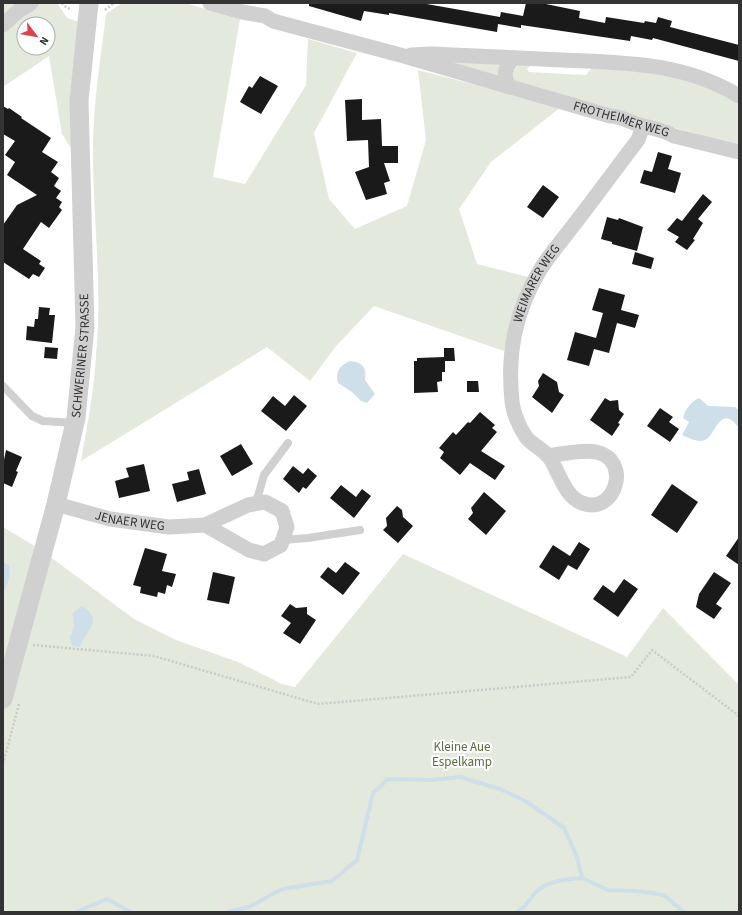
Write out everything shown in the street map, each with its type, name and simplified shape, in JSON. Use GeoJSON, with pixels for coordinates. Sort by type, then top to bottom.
{"type":"FeatureCollection","features":[{"type":"Feature","properties":{"kind":"street"},"geometry":{"type":"LineString","coordinates":[[3,26],[18,11],[31,3]]}},
{"type":"Feature","properties":{"kind":"street","name":"SCHWERINER STRASSE"},"geometry":{"type":"LineString","coordinates":[[3,699],[56,504],[75,423],[85,328],[79,101],[89,3]]}},
{"type":"Feature","properties":{"kind":"street","name":"FROTHEIMER WEG"},"geometry":{"type":"LineString","coordinates":[[210,3],[242,12],[256,14],[273,21],[404,56],[610,116],[624,118],[643,126],[666,131],[682,138],[693,139],[737,150]]}},
{"type":"Feature","properties":{"kind":"street","name":"FROTHEIMER WEG"},"geometry":{"type":"LineString","coordinates":[[404,56],[430,54],[647,65],[690,73],[722,86],[739,96]]}},
{"type":"Feature","properties":{"kind":"street"},"geometry":{"type":"LineString","coordinates":[[510,87],[504,76],[505,70],[514,58]]}},
{"type":"Feature","properties":{"kind":"street","name":"WEIMARER WEG"},"geometry":{"type":"LineString","coordinates":[[548,456],[596,452],[608,456],[614,464],[618,476],[614,491],[606,500],[593,505],[581,502],[569,492],[548,456],[526,437],[513,410],[509,374],[513,337],[524,304],[540,270],[638,140],[643,126]]}},
{"type":"Feature","properties":{"kind":"street","name":"JENAER WEG"},"geometry":{"type":"LineString","coordinates":[[56,504],[110,519],[169,527],[205,525],[248,505],[265,502],[282,511],[287,527],[283,540]]}},
{"type":"Feature","properties":{"kind":"street"},"geometry":{"type":"LineString","coordinates":[[205,525],[249,550],[264,554],[281,545],[283,540]]}},
{"type":"Feature","properties":{"kind":"lane"},"geometry":{"type":"LineString","coordinates":[[3,386],[32,416],[43,421],[75,423]]}},
{"type":"Feature","properties":{"kind":"lane"},"geometry":{"type":"LineString","coordinates":[[256,504],[264,475],[288,443]]}},
{"type":"Feature","properties":{"kind":"lane"},"geometry":{"type":"LineString","coordinates":[[283,540],[308,538],[360,530]]}},
{"type":"Feature","properties":{"kind":"path"},"geometry":{"type":"LineString","coordinates":[[18,644],[154,656],[318,704],[631,677],[652,650],[739,716]]}},
{"type":"Feature","properties":{"kind":"green space"},"geometry":{"type":"Polygon","coordinates":[[[3,3],[57,3],[67,18],[80,22],[71,148],[62,134],[49,56],[3,87],[3,3]]]}},
{"type":"Feature","properties":{"kind":"green space"},"geometry":{"type":"Polygon","coordinates":[[[122,3],[185,3],[240,19],[213,177],[245,184],[306,85],[308,39],[357,53],[314,133],[329,199],[355,229],[407,206],[426,140],[418,70],[561,107],[491,162],[459,209],[477,264],[532,278],[521,302],[504,351],[374,306],[336,346],[310,381],[267,347],[81,461],[94,382],[98,329],[98,275],[93,168],[95,109],[106,14],[122,3]]]}},
{"type":"Feature","properties":{"kind":"green space"},"geometry":{"type":"Polygon","coordinates":[[[440,60],[505,60],[502,80],[440,60]]]}},
{"type":"Feature","properties":{"kind":"green space"},"geometry":{"type":"Polygon","coordinates":[[[533,63],[527,69],[529,72],[586,75],[594,65],[669,76],[705,86],[739,103],[739,143],[734,145],[511,80],[511,74],[519,64],[533,63]]]}},
{"type":"Feature","properties":{"kind":"green space","name":"Kleine Aue Espelkamp"},"geometry":{"type":"Polygon","coordinates":[[[3,527],[41,550],[134,619],[176,640],[238,662],[282,684],[295,687],[403,554],[627,657],[663,608],[739,685],[739,912],[3,912],[3,527]]]}},
{"type":"Feature","properties":{"kind":"water"},"geometry":{"type":"Polygon","coordinates":[[[350,361],[363,366],[365,380],[375,394],[367,403],[361,401],[352,392],[338,383],[337,376],[339,370],[343,365],[350,361]]]}},
{"type":"Feature","properties":{"kind":"water"},"geometry":{"type":"Polygon","coordinates":[[[699,398],[708,406],[735,407],[739,410],[739,428],[733,421],[727,418],[719,422],[709,437],[705,440],[696,441],[682,435],[689,422],[683,418],[685,412],[693,402],[699,398]]]}},
{"type":"Feature","properties":{"kind":"water"},"geometry":{"type":"Polygon","coordinates":[[[3,562],[9,565],[10,573],[8,583],[3,593],[3,562]]]}},
{"type":"Feature","properties":{"kind":"water"},"geometry":{"type":"Polygon","coordinates":[[[82,606],[89,611],[92,616],[92,626],[82,641],[80,647],[72,646],[70,637],[74,626],[73,613],[82,606]]]}},
{"type":"Feature","properties":{"kind":"building"},"geometry":{"type":"Polygon","coordinates":[[[309,3],[421,3],[500,17],[501,12],[523,16],[526,3],[541,3],[580,11],[579,18],[605,23],[606,17],[644,23],[645,21],[656,23],[658,17],[672,21],[670,27],[739,45],[739,61],[653,38],[652,40],[631,36],[630,41],[521,25],[521,28],[498,24],[497,32],[389,13],[389,15],[364,11],[361,21],[309,6],[309,3]]]}},
{"type":"Feature","properties":{"kind":"building"},"geometry":{"type":"Polygon","coordinates":[[[260,76],[278,86],[261,114],[240,102],[249,86],[252,88],[260,76]]]}},
{"type":"Feature","properties":{"kind":"building"},"geometry":{"type":"Polygon","coordinates":[[[362,99],[362,120],[381,119],[382,146],[398,146],[398,163],[384,163],[390,181],[384,183],[387,194],[366,200],[355,172],[369,167],[368,140],[347,141],[345,100],[362,99]]]}},
{"type":"Feature","properties":{"kind":"building"},"geometry":{"type":"Polygon","coordinates":[[[3,106],[8,109],[9,108],[51,138],[42,152],[58,162],[51,172],[59,178],[54,186],[61,191],[56,198],[62,202],[59,207],[62,210],[49,228],[41,222],[23,249],[41,261],[39,264],[45,268],[39,277],[33,274],[29,279],[3,262],[3,225],[17,205],[37,195],[7,175],[15,162],[5,155],[15,141],[3,134],[3,106]]]}},
{"type":"Feature","properties":{"kind":"building"},"geometry":{"type":"Polygon","coordinates":[[[658,152],[672,156],[668,169],[681,173],[675,193],[640,183],[644,170],[652,172],[658,152]]]}},
{"type":"Feature","properties":{"kind":"building"},"geometry":{"type":"Polygon","coordinates":[[[543,185],[559,197],[543,218],[527,207],[543,185]]]}},
{"type":"Feature","properties":{"kind":"building"},"geometry":{"type":"Polygon","coordinates":[[[703,194],[712,202],[698,219],[703,223],[693,239],[695,240],[687,250],[675,242],[679,237],[667,230],[677,218],[682,221],[703,194]]]}},
{"type":"Feature","properties":{"kind":"building"},"geometry":{"type":"Polygon","coordinates":[[[607,217],[618,220],[619,218],[643,227],[637,251],[612,244],[612,242],[601,239],[607,217]]]}},
{"type":"Feature","properties":{"kind":"building"},"geometry":{"type":"Polygon","coordinates":[[[635,252],[654,258],[651,269],[632,264],[635,252]]]}},
{"type":"Feature","properties":{"kind":"building"},"geometry":{"type":"Polygon","coordinates":[[[599,288],[625,295],[621,310],[639,315],[635,328],[617,323],[609,353],[594,349],[589,366],[567,360],[575,332],[596,338],[603,313],[592,310],[599,288]]]}},
{"type":"Feature","properties":{"kind":"building"},"geometry":{"type":"Polygon","coordinates":[[[39,307],[50,308],[49,315],[55,315],[52,343],[26,340],[27,326],[34,327],[35,319],[38,319],[39,307]]]}},
{"type":"Feature","properties":{"kind":"building"},"geometry":{"type":"Polygon","coordinates":[[[45,347],[58,348],[57,359],[44,358],[45,347]]]}},
{"type":"Feature","properties":{"kind":"building"},"geometry":{"type":"Polygon","coordinates":[[[444,348],[454,348],[455,361],[445,361],[445,372],[442,372],[442,381],[437,382],[438,392],[414,393],[414,361],[417,361],[417,358],[444,357],[444,348]]]}},
{"type":"Feature","properties":{"kind":"building"},"geometry":{"type":"Polygon","coordinates":[[[543,373],[557,382],[559,392],[564,395],[552,413],[532,397],[539,386],[538,381],[543,373]]]}},
{"type":"Feature","properties":{"kind":"building"},"geometry":{"type":"Polygon","coordinates":[[[467,381],[478,381],[479,392],[467,392],[467,381]]]}},
{"type":"Feature","properties":{"kind":"building"},"geometry":{"type":"Polygon","coordinates":[[[294,395],[307,406],[286,431],[261,411],[273,396],[285,406],[294,395]]]}},
{"type":"Feature","properties":{"kind":"building"},"geometry":{"type":"Polygon","coordinates":[[[605,398],[610,401],[618,400],[619,410],[624,414],[618,423],[620,424],[612,436],[590,420],[605,398]]]}},
{"type":"Feature","properties":{"kind":"building"},"geometry":{"type":"Polygon","coordinates":[[[660,408],[673,417],[669,422],[679,429],[670,442],[647,426],[660,408]]]}},
{"type":"Feature","properties":{"kind":"building"},"geometry":{"type":"Polygon","coordinates":[[[480,412],[495,425],[492,428],[497,432],[481,451],[505,466],[495,480],[470,463],[460,475],[440,458],[444,452],[439,448],[453,432],[456,435],[480,412]]]}},
{"type":"Feature","properties":{"kind":"building"},"geometry":{"type":"Polygon","coordinates":[[[241,444],[253,464],[232,476],[220,456],[241,444]]]}},
{"type":"Feature","properties":{"kind":"building"},"geometry":{"type":"Polygon","coordinates":[[[6,450],[22,457],[16,471],[18,472],[12,487],[3,483],[3,465],[6,450]]]}},
{"type":"Feature","properties":{"kind":"building"},"geometry":{"type":"Polygon","coordinates":[[[144,464],[150,491],[119,498],[115,481],[129,477],[126,468],[144,464]]]}},
{"type":"Feature","properties":{"kind":"building"},"geometry":{"type":"Polygon","coordinates":[[[293,466],[303,474],[308,468],[317,476],[306,489],[303,487],[299,493],[283,479],[293,466]]]}},
{"type":"Feature","properties":{"kind":"building"},"geometry":{"type":"Polygon","coordinates":[[[199,469],[206,494],[177,502],[172,484],[189,480],[187,472],[199,469]]]}},
{"type":"Feature","properties":{"kind":"building"},"geometry":{"type":"Polygon","coordinates":[[[672,484],[698,502],[677,533],[651,515],[672,484]]]}},
{"type":"Feature","properties":{"kind":"building"},"geometry":{"type":"Polygon","coordinates":[[[341,485],[356,497],[362,489],[371,496],[354,518],[330,498],[341,485]]]}},
{"type":"Feature","properties":{"kind":"building"},"geometry":{"type":"Polygon","coordinates":[[[484,492],[506,511],[486,535],[468,519],[473,513],[471,508],[484,492]]]}},
{"type":"Feature","properties":{"kind":"building"},"geometry":{"type":"Polygon","coordinates":[[[397,506],[402,510],[403,517],[413,526],[398,543],[383,530],[387,526],[386,518],[397,506]]]}},
{"type":"Feature","properties":{"kind":"building"},"geometry":{"type":"Polygon","coordinates":[[[739,537],[739,565],[726,556],[739,537]]]}},
{"type":"Feature","properties":{"kind":"building"},"geometry":{"type":"Polygon","coordinates":[[[579,542],[590,549],[577,570],[568,565],[559,580],[539,567],[553,545],[570,556],[579,542]]]}},
{"type":"Feature","properties":{"kind":"building"},"geometry":{"type":"Polygon","coordinates":[[[145,548],[167,554],[162,571],[176,574],[172,587],[167,585],[165,594],[158,592],[157,597],[140,593],[141,587],[133,585],[145,548]]]}},
{"type":"Feature","properties":{"kind":"building"},"geometry":{"type":"Polygon","coordinates":[[[345,562],[360,573],[343,595],[320,577],[328,567],[336,573],[345,562]]]}},
{"type":"Feature","properties":{"kind":"building"},"geometry":{"type":"Polygon","coordinates":[[[213,572],[235,577],[229,604],[207,600],[213,572]]]}},
{"type":"Feature","properties":{"kind":"building"},"geometry":{"type":"Polygon","coordinates":[[[714,572],[731,583],[716,604],[722,608],[714,619],[696,607],[699,594],[714,572]]]}},
{"type":"Feature","properties":{"kind":"building"},"geometry":{"type":"Polygon","coordinates":[[[624,579],[638,589],[618,617],[593,599],[603,585],[614,593],[624,579]]]}},
{"type":"Feature","properties":{"kind":"building"},"geometry":{"type":"Polygon","coordinates":[[[290,604],[296,608],[307,607],[307,614],[316,620],[300,644],[283,633],[291,623],[281,616],[290,604]]]}},
{"type":"Feature","properties":{"kind":"waterway"},"geometry":{"type":"LineString","coordinates":[[228,912],[249,907],[282,889],[332,881],[357,860],[373,793],[388,779],[432,780],[460,777],[500,789],[527,802],[564,828],[577,857],[582,878],[608,890],[637,891],[664,895],[684,912]]}},
{"type":"Feature","properties":{"kind":"waterway"},"geometry":{"type":"LineString","coordinates":[[517,912],[525,906],[534,894],[544,886],[563,880],[582,878]]}},
{"type":"Feature","properties":{"kind":"waterway"},"geometry":{"type":"LineString","coordinates":[[76,912],[107,899],[131,912]]}}]}
